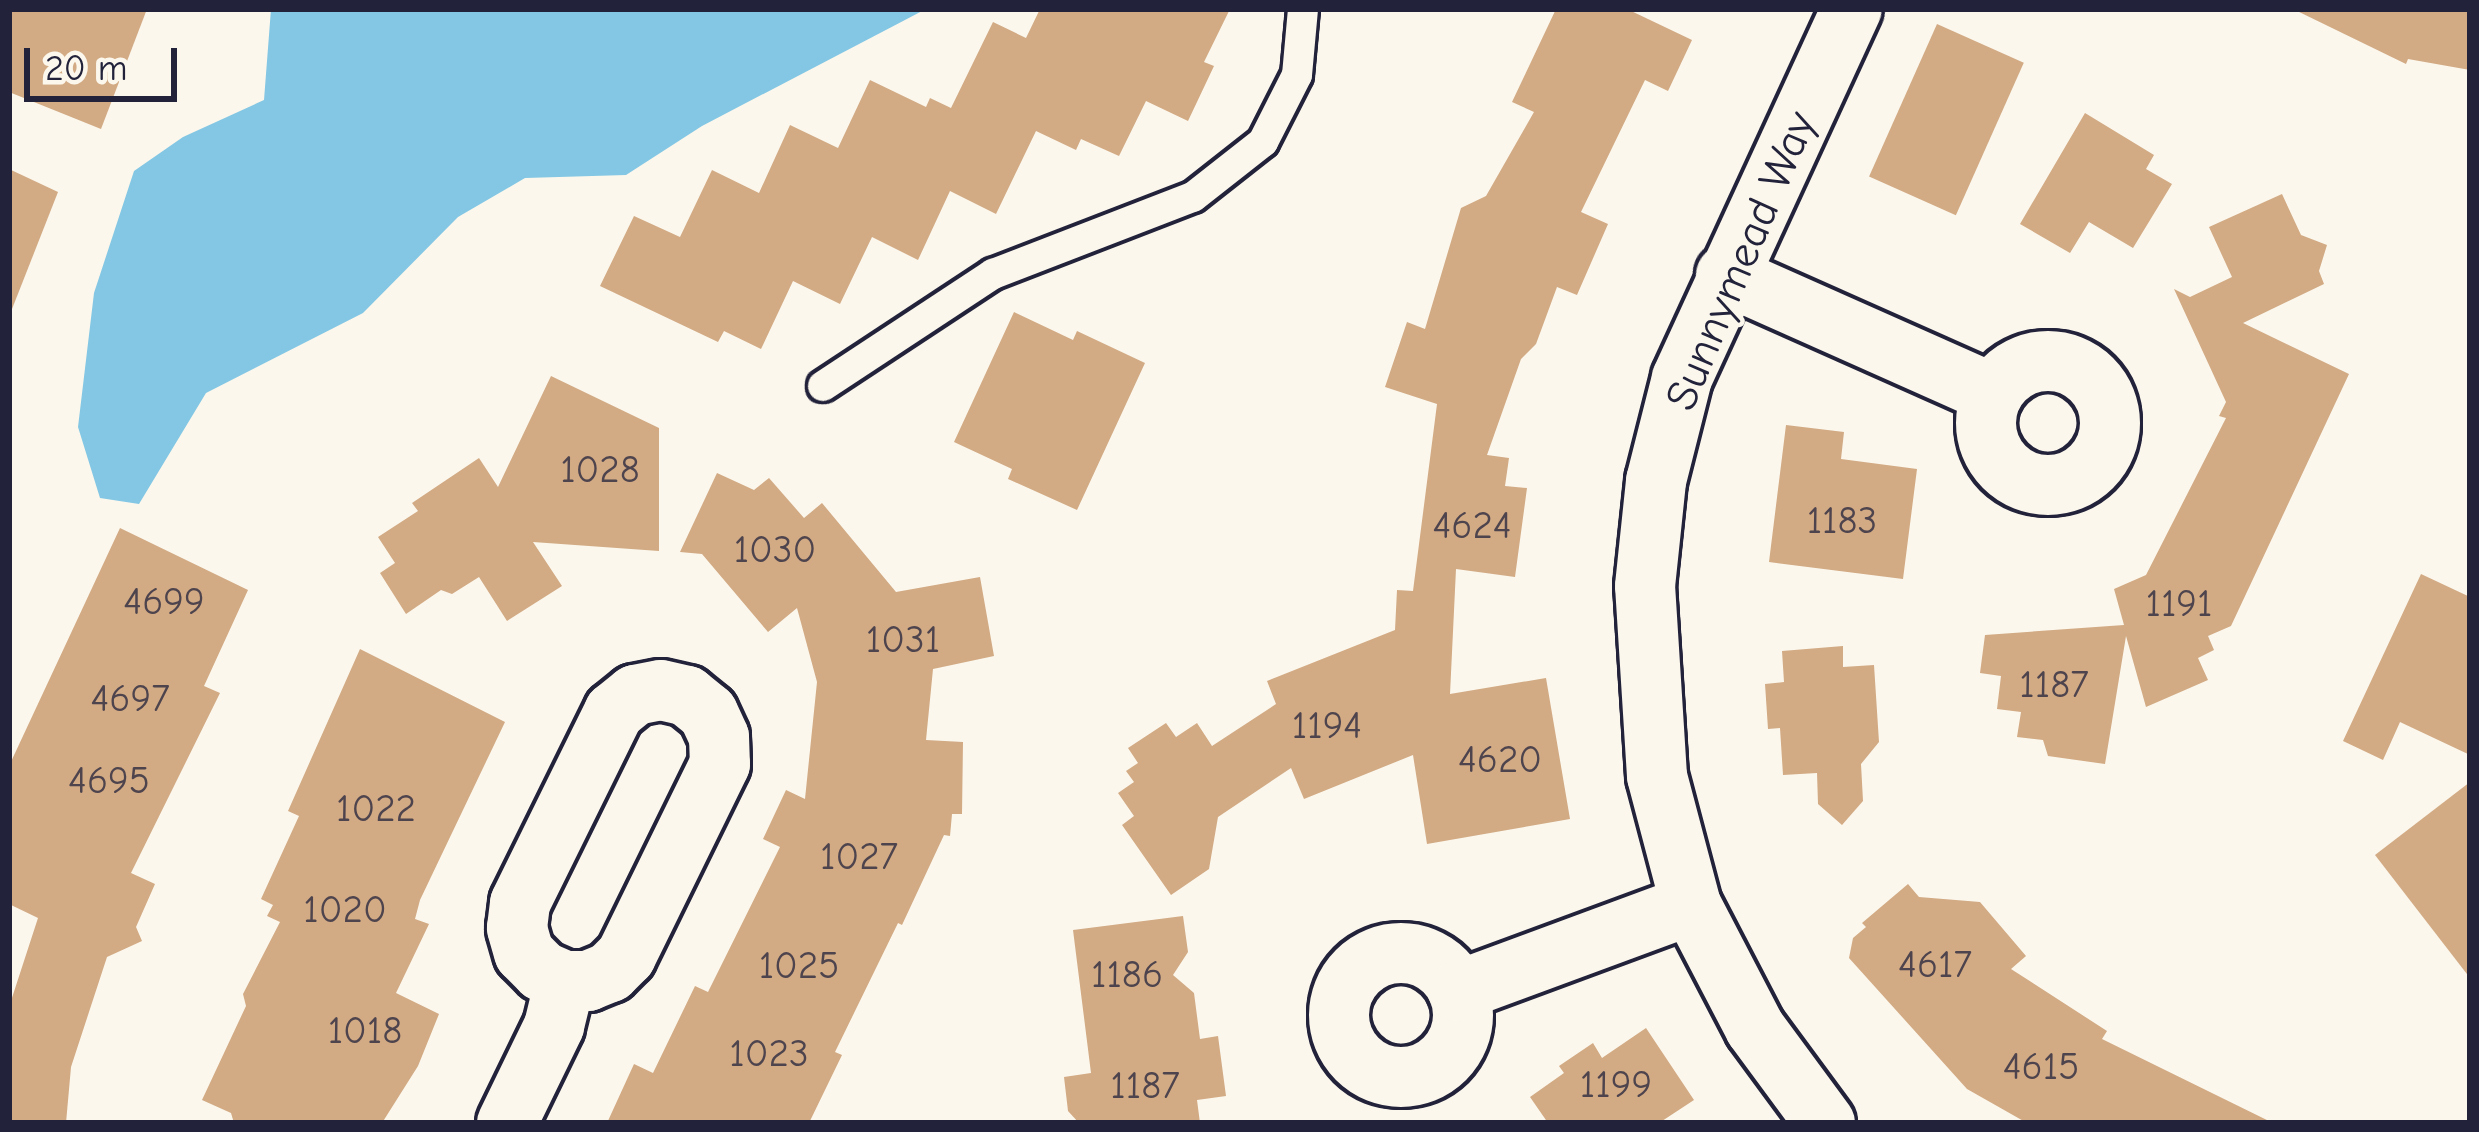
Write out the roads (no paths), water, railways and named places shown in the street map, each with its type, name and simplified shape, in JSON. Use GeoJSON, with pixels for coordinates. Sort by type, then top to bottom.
{"type":"FeatureCollection","features":[{"type":"Feature","properties":{"kind":"street","name":"Sunnymead Way"},"geometry":{"type":"LineString","coordinates":[[1825,1123],[1754,1028],[1691,905],[1657,776],[1645,586],[1656,481],[1682,378],[1852,9]]}},
{"type":"Feature","properties":{"kind":"street"},"geometry":{"type":"LineString","coordinates":[[1726,275],[1993,394]]}},
{"type":"Feature","properties":{"kind":"street"},"geometry":{"type":"LineString","coordinates":[[661,690],[687,696],[708,713],[719,737],[720,764],[626,956],[610,972],[565,981],[542,971],[524,953],[517,928],[520,903],[614,712],[635,695],[661,690]]}},
{"type":"Feature","properties":{"kind":"street"},"geometry":{"type":"LineString","coordinates":[[1458,991],[1691,905]]}},
{"type":"Feature","properties":{"kind":"street"},"geometry":{"type":"LineString","coordinates":[[507,1123],[554,1026],[565,981]]}},
{"type":"Feature","properties":{"kind":"lane"},"geometry":{"type":"LineString","coordinates":[[823,386],[993,274],[1193,197],[1263,142],[1297,75],[1303,9]]}},
{"type":"Feature","properties":{"kind":"water"},"geometry":{"type":"Polygon","coordinates":[[[271,9],[926,9],[702,126],[626,175],[525,178],[458,217],[363,313],[206,393],[139,504],[100,498],[78,427],[94,293],[134,171],[183,137],[264,100],[271,9]]]}}]}
